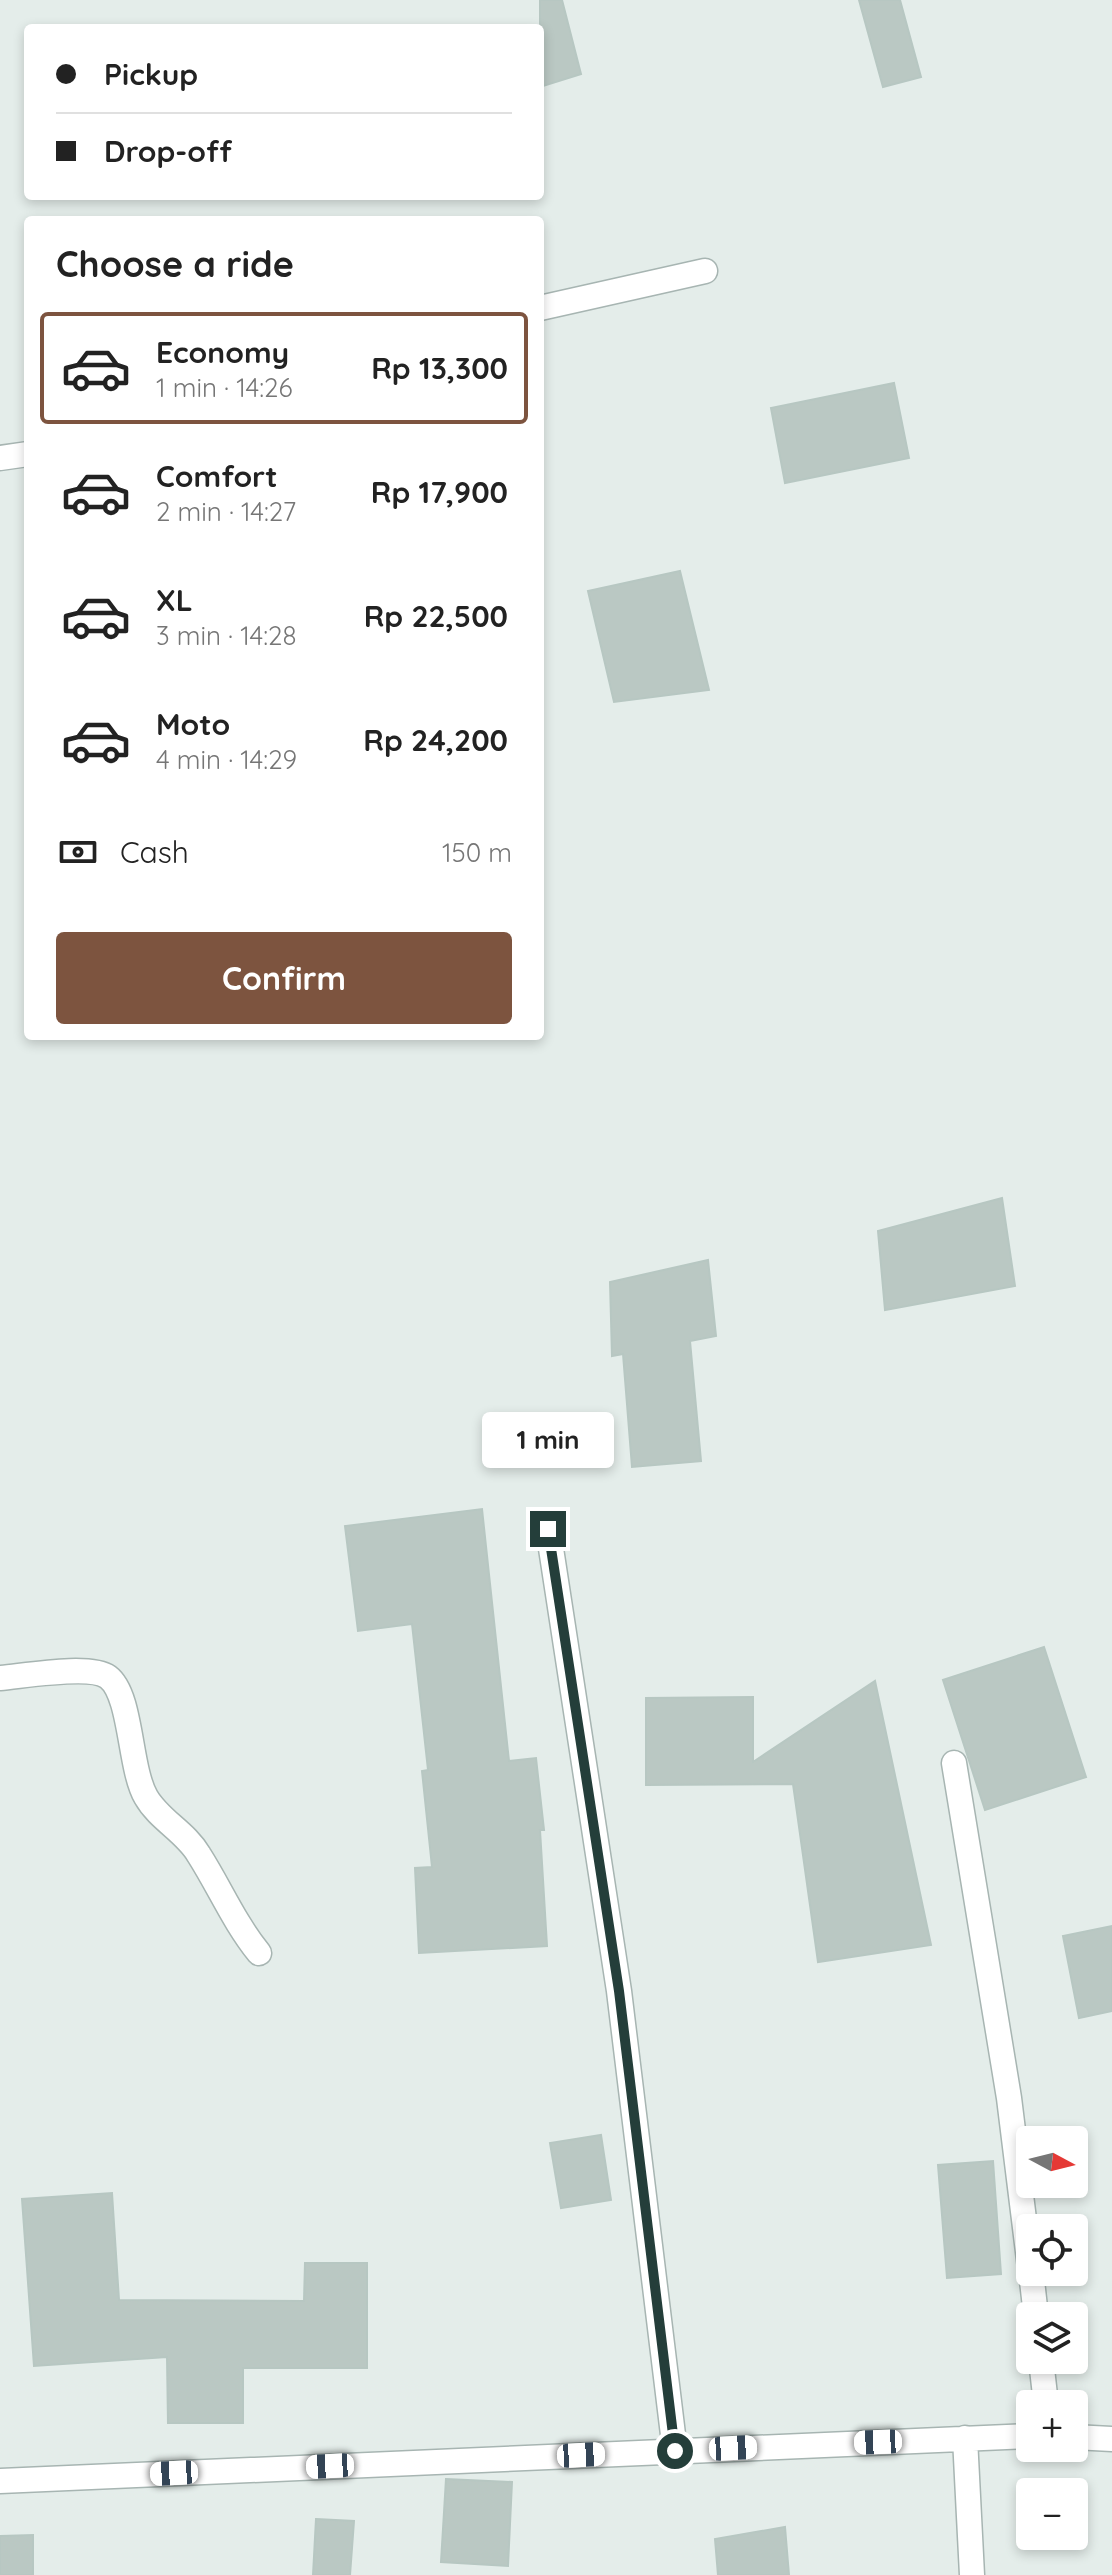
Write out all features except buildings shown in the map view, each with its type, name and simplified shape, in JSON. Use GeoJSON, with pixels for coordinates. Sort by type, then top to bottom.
{"type":"FeatureCollection","features":[{"type":"Feature","properties":{"kind":"street"},"geometry":{"type":"LineString","coordinates":[[544,307],[705,271]]}},
{"type":"Feature","properties":{"kind":"street"},"geometry":{"type":"LineString","coordinates":[[0,458],[24,455]]}},
{"type":"Feature","properties":{"kind":"street"},"geometry":{"type":"LineString","coordinates":[[548,1529],[619,1991],[675,2451]]}},
{"type":"Feature","properties":{"kind":"street"},"geometry":{"type":"LineString","coordinates":[[0,1678],[92,1673],[105,1674],[118,1686],[137,1774],[146,1798],[199,1853],[235,1923],[259,1953]]}},
{"type":"Feature","properties":{"kind":"street"},"geometry":{"type":"LineString","coordinates":[[954,1763],[1009,2098],[1023,2214]]}},
{"type":"Feature","properties":{"kind":"street"},"geometry":{"type":"LineString","coordinates":[[0,2481],[1016,2436]]}},
{"type":"Feature","properties":{"kind":"street"},"geometry":{"type":"LineString","coordinates":[[965,2438],[972,2575]]}},
{"type":"Feature","properties":{"kind":"street"},"geometry":{"type":"LineString","coordinates":[[1088,2438],[1112,2439]]}},
{"type":"Feature","properties":{"kind":"route"},"geometry":{"type":"LineString","coordinates":[[548,1529],[619,1991],[675,2451]]}}]}
